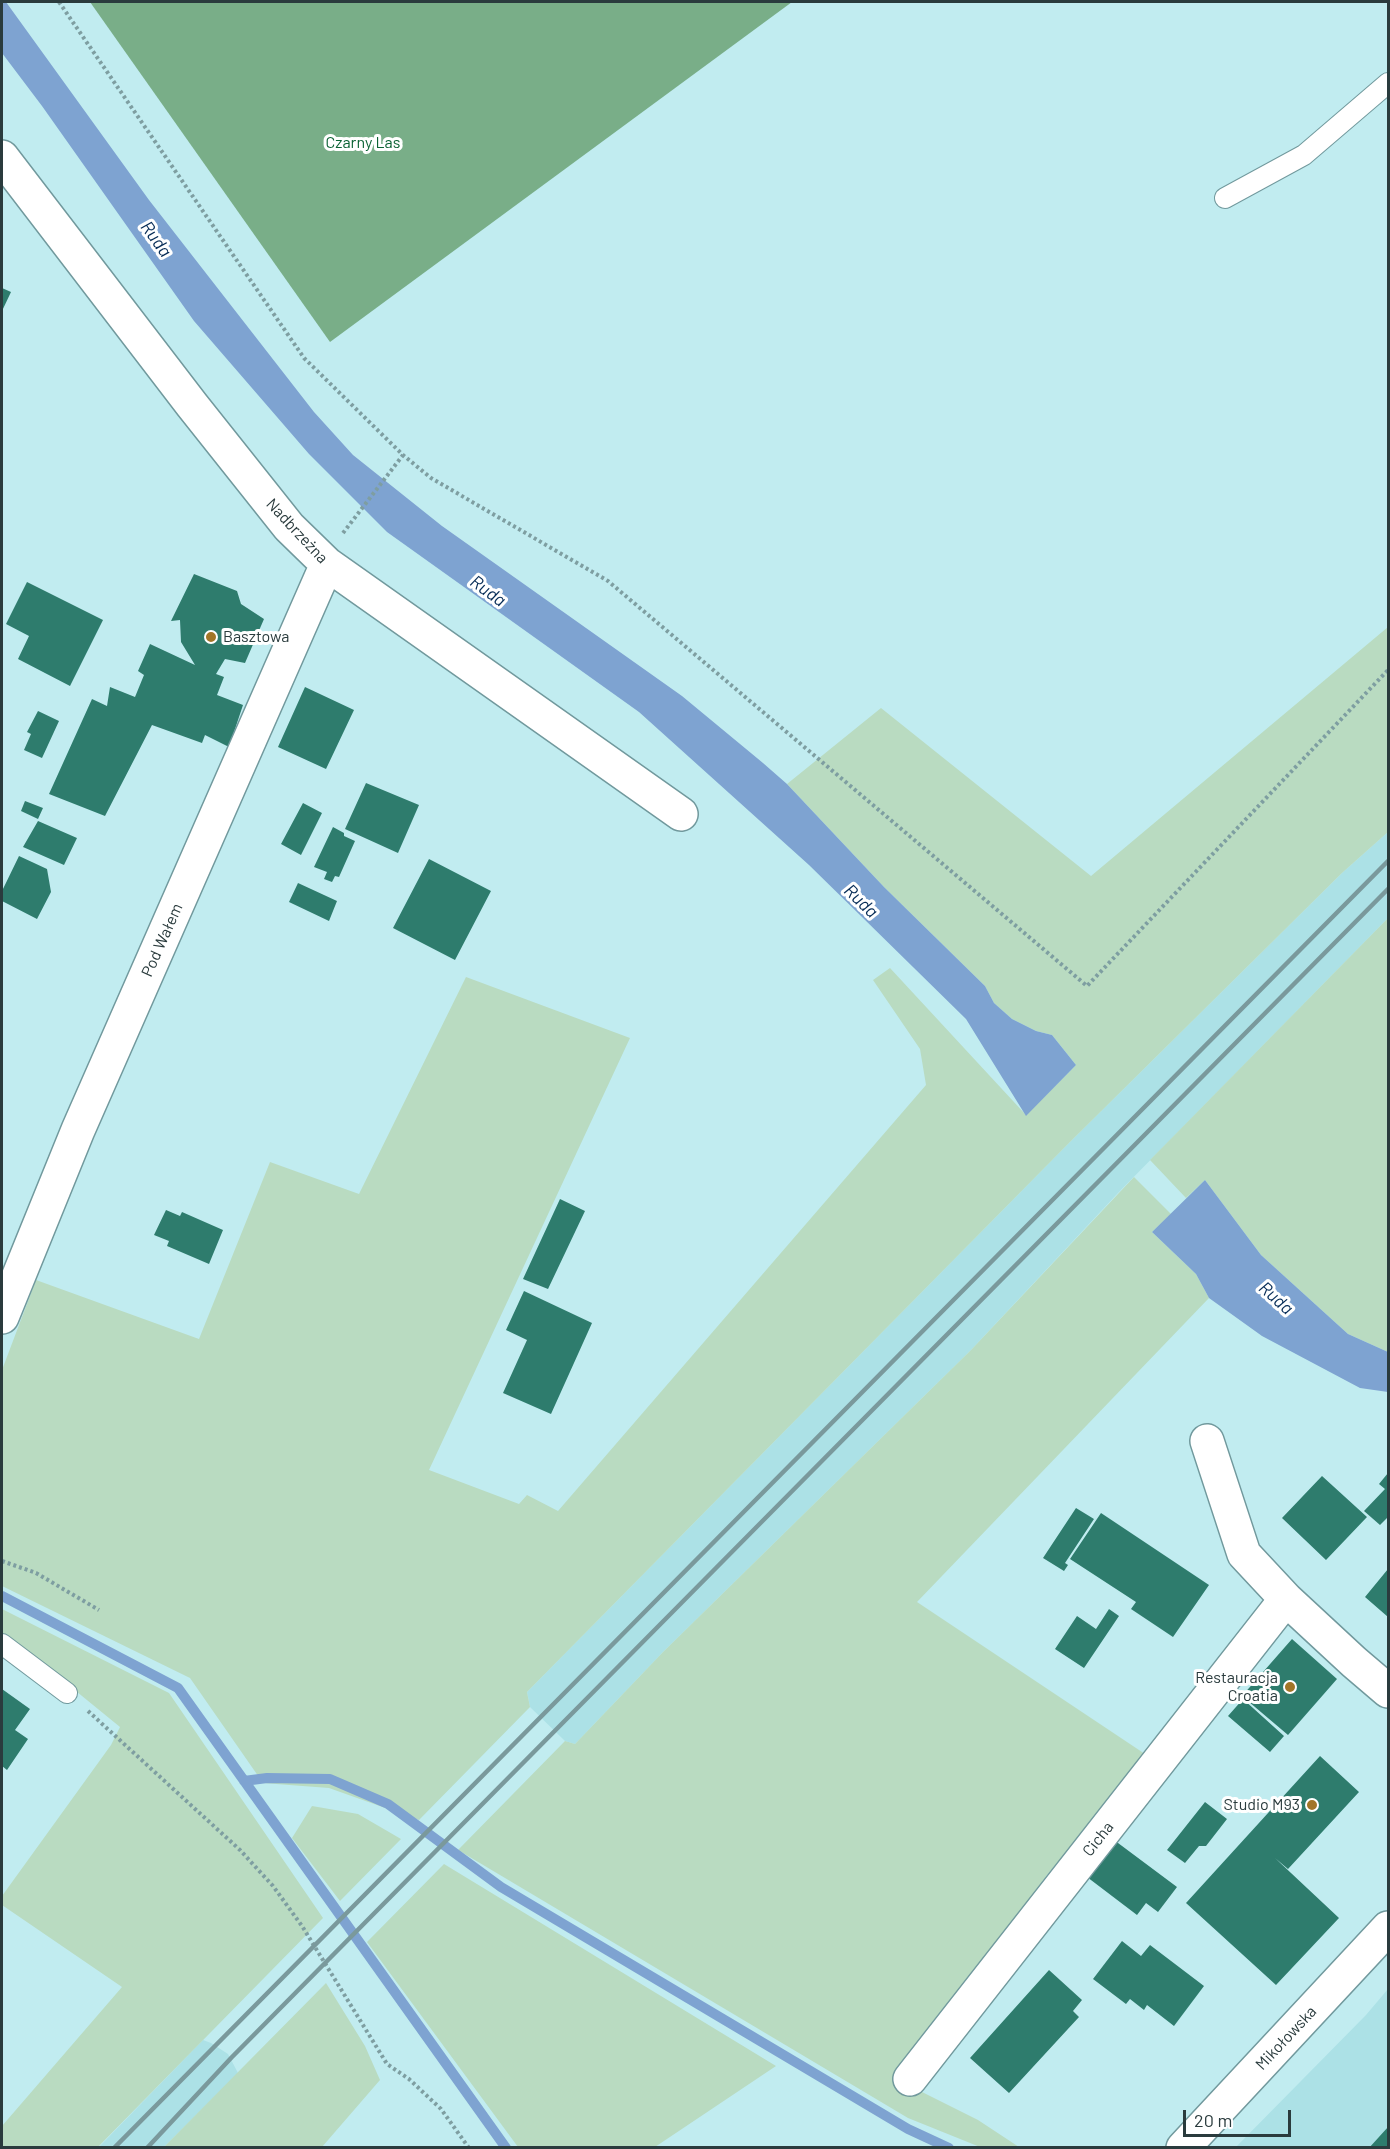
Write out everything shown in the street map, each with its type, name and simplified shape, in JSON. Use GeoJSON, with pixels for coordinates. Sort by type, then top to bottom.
{"type":"FeatureCollection","features":[{"type":"Feature","properties":{"kind":"street","name":"Nadbrzeżna"},"geometry":{"type":"LineString","coordinates":[[2,157],[192,405],[289,527],[327,564],[681,814]]}},
{"type":"Feature","properties":{"kind":"street","name":"Pod Wałem"},"geometry":{"type":"LineString","coordinates":[[2,1317],[78,1130],[327,564]]}},
{"type":"Feature","properties":{"kind":"street"},"geometry":{"type":"LineString","coordinates":[[1208,1440],[1244,1554],[1286,1599],[1354,1662],[1389,1690]]}},
{"type":"Feature","properties":{"kind":"street","name":"Cicha"},"geometry":{"type":"LineString","coordinates":[[910,2079],[1286,1599]]}},
{"type":"Feature","properties":{"kind":"street","name":"Mikołowska"},"geometry":{"type":"LineString","coordinates":[[1182,2148],[1389,1928]]}},
{"type":"Feature","properties":{"kind":"lane"},"geometry":{"type":"LineString","coordinates":[[1225,198],[1304,155],[1389,83]]}},
{"type":"Feature","properties":{"kind":"lane"},"geometry":{"type":"LineString","coordinates":[[2,1644],[67,1693]]}},
{"type":"Feature","properties":{"kind":"path"},"geometry":{"type":"LineString","coordinates":[[59,2],[304,358],[403,455],[431,478],[608,581],[1087,986],[1389,670]]}},
{"type":"Feature","properties":{"kind":"path"},"geometry":{"type":"LineString","coordinates":[[350,524],[403,455]]}},
{"type":"Feature","properties":{"kind":"path"},"geometry":{"type":"LineString","coordinates":[[2,1561],[36,1573],[99,1610]]}},
{"type":"Feature","properties":{"kind":"path"},"geometry":{"type":"LineString","coordinates":[[67,1693],[240,1850],[273,1886],[302,1926],[387,2064],[409,2079],[441,2109],[469,2148]]}},
{"type":"Feature","properties":{"kind":"shaded area"},"geometry":{"type":"Polygon","coordinates":[[[1388,832],[1388,918],[1118,1193],[971,1350],[663,1652],[575,1744],[565,1741],[530,1707],[527,1692],[1070,1142],[1342,873],[1388,832]]]}},
{"type":"Feature","properties":{"kind":"shaded area"},"geometry":{"type":"Polygon","coordinates":[[[1388,1989],[1388,2147],[1235,2148],[1366,2015],[1388,1989]]]}},
{"type":"Feature","properties":{"kind":"shaded area"},"geometry":{"type":"Polygon","coordinates":[[[203,2040],[228,2054],[238,2073],[164,2147],[98,2148],[203,2040]]]}},
{"type":"Feature","properties":{"kind":"green space","name":"Czarny Las"},"geometry":{"type":"Polygon","coordinates":[[[90,2],[792,2],[330,342],[90,2]]]}},
{"type":"Feature","properties":{"kind":"green space"},"geometry":{"type":"Polygon","coordinates":[[[1388,627],[1388,832],[1342,873],[1070,1142],[527,1692],[530,1707],[419,1820],[329,1788],[263,1783],[190,1678],[2,1586],[2,1370],[36,1280],[199,1339],[270,1162],[359,1194],[466,977],[630,1038],[429,1470],[519,1504],[527,1495],[558,1511],[926,1085],[920,1049],[873,980],[890,968],[1026,1115],[1076,1065],[1052,1035],[1036,1031],[1012,1019],[994,1003],[985,986],[884,887],[787,784],[881,708],[1091,876],[1388,627]]]}},
{"type":"Feature","properties":{"kind":"green space"},"geometry":{"type":"Polygon","coordinates":[[[1388,918],[1388,1352],[1348,1334],[1261,1255],[1205,1180],[1186,1198],[1150,1160],[1388,918]]]}},
{"type":"Feature","properties":{"kind":"green space"},"geometry":{"type":"Polygon","coordinates":[[[1134,1177],[1171,1214],[1152,1232],[1196,1274],[1209,1298],[917,1602],[1148,1756],[1047,1875],[894,2082],[920,2091],[978,2120],[1019,2147],[980,2147],[908,2118],[458,1850],[565,1741],[575,1744],[663,1652],[971,1350],[1134,1177]]]}},
{"type":"Feature","properties":{"kind":"green space"},"geometry":{"type":"Polygon","coordinates":[[[2,1609],[169,1693],[323,1918],[98,2147],[2,2147],[2,2126],[122,1987],[2,1905],[2,1896],[111,1745],[120,1727],[33,1656],[2,1635],[2,1609]]]}},
{"type":"Feature","properties":{"kind":"green space"},"geometry":{"type":"Polygon","coordinates":[[[312,1806],[358,1814],[401,1839],[340,1901],[292,1838],[312,1806]]]}},
{"type":"Feature","properties":{"kind":"green space"},"geometry":{"type":"Polygon","coordinates":[[[444,1864],[776,2066],[655,2147],[518,2147],[367,1942],[444,1864]]]}},
{"type":"Feature","properties":{"kind":"green space"},"geometry":{"type":"Polygon","coordinates":[[[326,1983],[365,2046],[380,2080],[322,2147],[164,2147],[326,1983]]]}},
{"type":"Feature","properties":{"kind":"water","name":"Ruda"},"geometry":{"type":"Polygon","coordinates":[[[2,2],[6,2],[149,200],[314,412],[353,455],[442,526],[682,696],[763,763],[787,784],[884,887],[985,986],[994,1003],[1012,1019],[1036,1031],[1052,1035],[1076,1065],[1026,1116],[966,1019],[809,865],[639,712],[387,532],[309,454],[194,321],[2,53],[2,2]]]}},
{"type":"Feature","properties":{"kind":"water","name":"Ruda"},"geometry":{"type":"Polygon","coordinates":[[[1205,1180],[1261,1255],[1348,1334],[1388,1352],[1388,1392],[1360,1388],[1262,1336],[1209,1298],[1196,1274],[1152,1232],[1205,1180]]]}},
{"type":"Feature","properties":{"kind":"building"},"geometry":{"type":"Polygon","coordinates":[[[2,288],[11,292],[2,311],[2,288]]]}},
{"type":"Feature","properties":{"kind":"building"},"geometry":{"type":"Polygon","coordinates":[[[194,574],[237,591],[241,604],[264,619],[245,663],[225,659],[216,674],[224,677],[217,695],[243,705],[229,747],[205,735],[202,743],[152,725],[105,816],[49,794],[92,699],[107,706],[110,687],[135,697],[144,675],[138,671],[150,644],[195,665],[181,642],[180,620],[171,621],[194,574]]]}},
{"type":"Feature","properties":{"kind":"building"},"geometry":{"type":"Polygon","coordinates":[[[27,582],[103,620],[70,686],[18,659],[29,636],[6,624],[27,582]]]}},
{"type":"Feature","properties":{"kind":"building"},"geometry":{"type":"Polygon","coordinates":[[[305,687],[354,710],[326,769],[278,747],[305,687]]]}},
{"type":"Feature","properties":{"kind":"building"},"geometry":{"type":"Polygon","coordinates":[[[38,711],[59,721],[42,758],[24,750],[31,734],[27,732],[38,711]]]}},
{"type":"Feature","properties":{"kind":"building"},"geometry":{"type":"Polygon","coordinates":[[[366,783],[419,805],[398,853],[345,829],[366,783]]]}},
{"type":"Feature","properties":{"kind":"building"},"geometry":{"type":"Polygon","coordinates":[[[25,801],[43,808],[38,819],[21,811],[25,801]]]}},
{"type":"Feature","properties":{"kind":"building"},"geometry":{"type":"Polygon","coordinates":[[[303,803],[322,813],[301,855],[281,844],[303,803]]]}},
{"type":"Feature","properties":{"kind":"building"},"geometry":{"type":"Polygon","coordinates":[[[38,821],[77,838],[64,865],[23,847],[38,821]]]}},
{"type":"Feature","properties":{"kind":"building"},"geometry":{"type":"Polygon","coordinates":[[[333,827],[355,841],[339,877],[335,876],[332,882],[324,879],[327,872],[314,867],[333,827]]]}},
{"type":"Feature","properties":{"kind":"building"},"geometry":{"type":"Polygon","coordinates":[[[19,856],[47,869],[51,892],[37,919],[2,901],[2,891],[19,856]]]}},
{"type":"Feature","properties":{"kind":"building"},"geometry":{"type":"Polygon","coordinates":[[[429,859],[491,891],[455,960],[393,928],[429,859]]]}},
{"type":"Feature","properties":{"kind":"building"},"geometry":{"type":"Polygon","coordinates":[[[298,883],[337,901],[329,921],[289,902],[298,883]]]}},
{"type":"Feature","properties":{"kind":"building"},"geometry":{"type":"Polygon","coordinates":[[[560,1199],[585,1211],[548,1289],[523,1279],[560,1199]]]}},
{"type":"Feature","properties":{"kind":"building"},"geometry":{"type":"Polygon","coordinates":[[[166,1210],[180,1216],[182,1212],[223,1230],[209,1264],[167,1246],[169,1241],[154,1235],[166,1210]]]}},
{"type":"Feature","properties":{"kind":"building"},"geometry":{"type":"Polygon","coordinates":[[[524,1291],[592,1323],[551,1414],[503,1393],[527,1340],[506,1330],[524,1291]]]}},
{"type":"Feature","properties":{"kind":"building"},"geometry":{"type":"Polygon","coordinates":[[[1388,1473],[1388,1517],[1380,1525],[1364,1511],[1385,1489],[1379,1484],[1388,1473]]]}},
{"type":"Feature","properties":{"kind":"building"},"geometry":{"type":"Polygon","coordinates":[[[1322,1476],[1367,1517],[1326,1560],[1282,1518],[1322,1476]]]}},
{"type":"Feature","properties":{"kind":"building"},"geometry":{"type":"Polygon","coordinates":[[[1076,1508],[1094,1519],[1065,1563],[1068,1565],[1064,1571],[1043,1558],[1076,1508]]]}},
{"type":"Feature","properties":{"kind":"building"},"geometry":{"type":"Polygon","coordinates":[[[1101,1513],[1209,1585],[1173,1637],[1131,1609],[1136,1602],[1070,1559],[1101,1513]]]}},
{"type":"Feature","properties":{"kind":"building"},"geometry":{"type":"Polygon","coordinates":[[[1388,1569],[1388,1617],[1365,1597],[1388,1569]]]}},
{"type":"Feature","properties":{"kind":"building"},"geometry":{"type":"Polygon","coordinates":[[[1109,1609],[1119,1616],[1084,1668],[1055,1649],[1077,1616],[1096,1629],[1109,1609]]]}},
{"type":"Feature","properties":{"kind":"building","name":"Restauracja Croatia"},"geometry":{"type":"Polygon","coordinates":[[[1292,1639],[1337,1679],[1288,1735],[1242,1696],[1292,1639]]]}},
{"type":"Feature","properties":{"kind":"building"},"geometry":{"type":"Polygon","coordinates":[[[2,1689],[30,1709],[15,1730],[28,1739],[7,1770],[2,1766],[2,1689]]]}},
{"type":"Feature","properties":{"kind":"building"},"geometry":{"type":"Polygon","coordinates":[[[1243,1699],[1284,1736],[1270,1752],[1228,1716],[1243,1699]]]}},
{"type":"Feature","properties":{"kind":"building"},"geometry":{"type":"Polygon","coordinates":[[[1320,1756],[1359,1792],[1288,1869],[1275,1858],[1339,1918],[1276,1985],[1186,1903],[1320,1756]]]}},
{"type":"Feature","properties":{"kind":"building"},"geometry":{"type":"Polygon","coordinates":[[[1205,1802],[1227,1819],[1206,1846],[1199,1846],[1185,1863],[1167,1850],[1205,1802]]]}},
{"type":"Feature","properties":{"kind":"building"},"geometry":{"type":"Polygon","coordinates":[[[1114,1840],[1177,1887],[1158,1912],[1146,1903],[1137,1915],[1087,1877],[1114,1840]]]}},
{"type":"Feature","properties":{"kind":"building"},"geometry":{"type":"Polygon","coordinates":[[[1122,1941],[1141,1956],[1150,1945],[1204,1986],[1174,2026],[1147,2005],[1144,2010],[1130,1999],[1126,2004],[1093,1979],[1122,1941]]]}},
{"type":"Feature","properties":{"kind":"building"},"geometry":{"type":"Polygon","coordinates":[[[1049,1970],[1082,2000],[1073,2011],[1079,2017],[1009,2093],[970,2058],[1049,1970]]]}},
{"type":"Feature","properties":{"kind":"building"},"geometry":{"type":"Polygon","coordinates":[[[1388,2127],[1388,2148],[1369,2148],[1388,2127]]]}},
{"type":"Feature","properties":{"kind":"waterway"},"geometry":{"type":"LineString","coordinates":[[2,1596],[178,1688],[506,2148]]}},
{"type":"Feature","properties":{"kind":"waterway"},"geometry":{"type":"LineString","coordinates":[[244,1781],[267,1778],[330,1779],[388,1804],[501,1887],[908,2129],[949,2148]]}},
{"type":"Feature","properties":{"kind":"railway"},"geometry":{"type":"LineString","coordinates":[[114,2148],[1388,861]]}},
{"type":"Feature","properties":{"kind":"railway"},"geometry":{"type":"LineString","coordinates":[[147,2148],[232,2057],[1388,889]]}},
{"type":"Feature","properties":{"kind":"place","name":"Basztowa"},"geometry":{"type":"Point","coordinates":[211,637]}},
{"type":"Feature","properties":{"kind":"place","name":"Restauracja Croatia"},"geometry":{"type":"Point","coordinates":[1290,1687]}},
{"type":"Feature","properties":{"kind":"place","name":"Studio M93"},"geometry":{"type":"Point","coordinates":[1312,1805]}}]}
